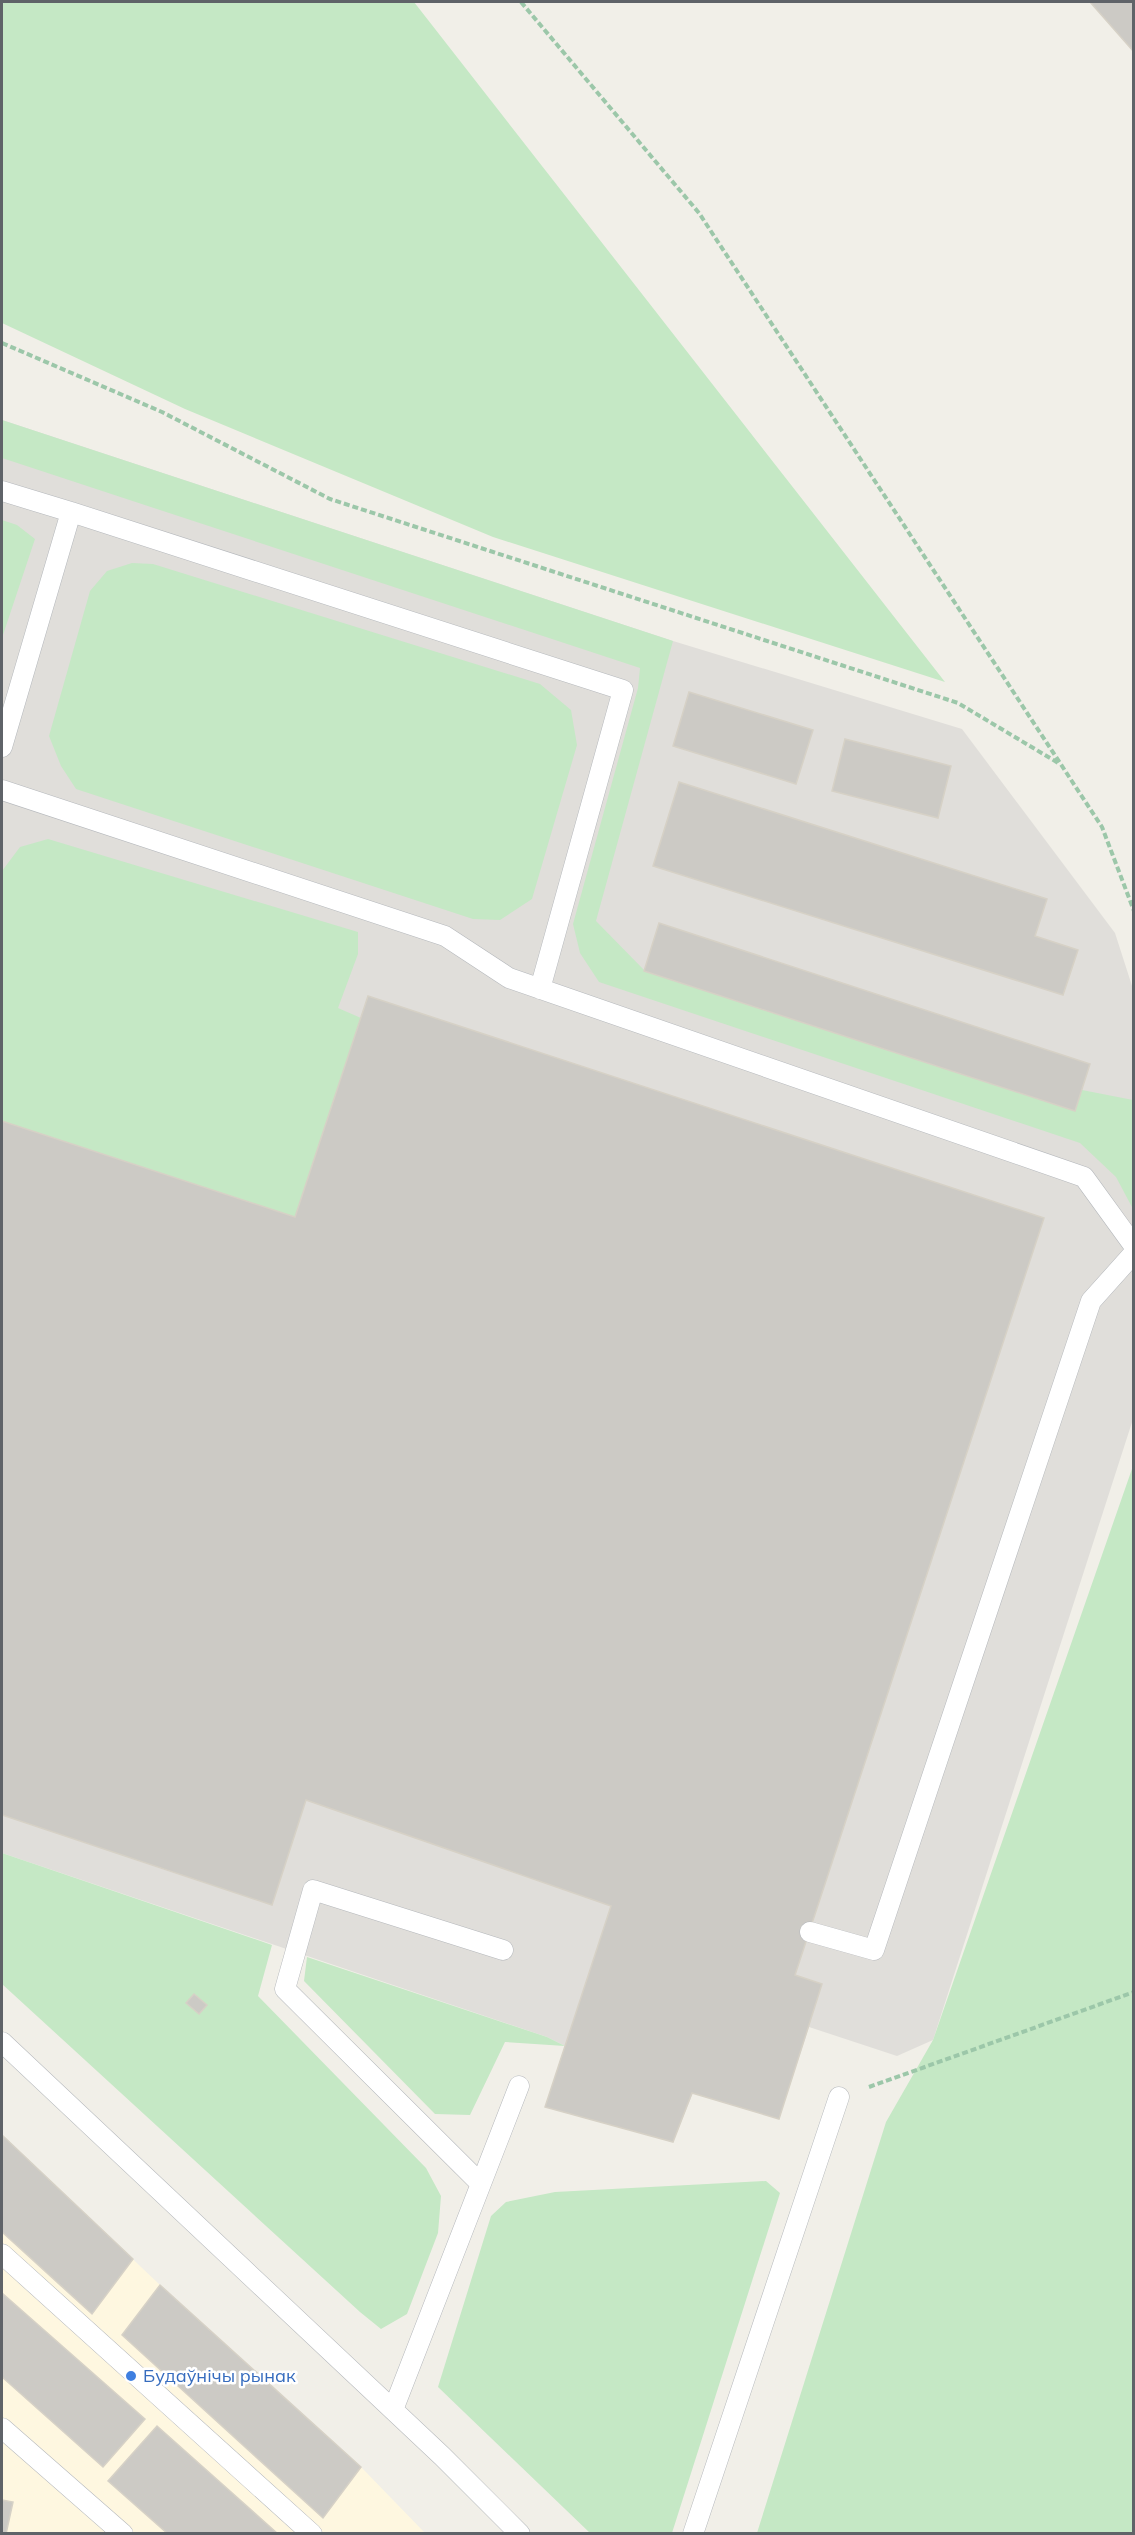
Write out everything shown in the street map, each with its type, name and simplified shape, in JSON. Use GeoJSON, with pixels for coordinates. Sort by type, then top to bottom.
{"type":"FeatureCollection","features":[{"type":"Feature","properties":{"kind":"lane"},"geometry":{"type":"LineString","coordinates":[[2,491],[623,690],[540,988]]}},
{"type":"Feature","properties":{"kind":"lane"},"geometry":{"type":"LineString","coordinates":[[2,747],[71,512]]}},
{"type":"Feature","properties":{"kind":"lane"},"geometry":{"type":"LineString","coordinates":[[2,790],[445,936],[508,978],[1084,1177],[1134,1246]]}},
{"type":"Feature","properties":{"kind":"lane"},"geometry":{"type":"LineString","coordinates":[[810,1932],[874,1950],[1091,1301],[1134,1252]]}},
{"type":"Feature","properties":{"kind":"lane"},"geometry":{"type":"LineString","coordinates":[[480,2183],[285,1989],[313,1890],[503,1950]]}},
{"type":"Feature","properties":{"kind":"lane"},"geometry":{"type":"LineString","coordinates":[[2,2042],[393,2410],[520,2534]]}},
{"type":"Feature","properties":{"kind":"lane"},"geometry":{"type":"LineString","coordinates":[[393,2410],[519,2086]]}},
{"type":"Feature","properties":{"kind":"lane"},"geometry":{"type":"LineString","coordinates":[[693,2534],[839,2097]]}},
{"type":"Feature","properties":{"kind":"lane"},"geometry":{"type":"LineString","coordinates":[[2,2254],[312,2534]]}},
{"type":"Feature","properties":{"kind":"lane"},"geometry":{"type":"LineString","coordinates":[[2,2428],[123,2534]]}},
{"type":"Feature","properties":{"kind":"path"},"geometry":{"type":"LineString","coordinates":[[521,2],[699,213],[1102,827],[1134,911]]}},
{"type":"Feature","properties":{"kind":"path"},"geometry":{"type":"LineString","coordinates":[[2,342],[162,412],[330,499],[958,703],[1060,764]]}},
{"type":"Feature","properties":{"kind":"path"},"geometry":{"type":"LineString","coordinates":[[839,2097],[1134,1992]]}},
{"type":"Feature","properties":{"kind":"shaded area"},"geometry":{"type":"Polygon","coordinates":[[[2,420],[673,641],[962,729],[1115,933],[1133,989],[1134,1416],[933,2040],[897,2056],[809,2027],[779,2119],[693,2093],[673,2142],[545,2107],[565,2046],[547,2037],[2,1853],[2,420]]]}},
{"type":"Feature","properties":{"kind":"shaded area","name":"Будаўнічы рынак"},"geometry":{"type":"Polygon","coordinates":[[[2,2135],[160,2285],[361,2467],[425,2533],[2,2533],[2,2135]]]}},
{"type":"Feature","properties":{"kind":"green space"},"geometry":{"type":"Polygon","coordinates":[[[2,2],[414,2],[945,682],[493,537],[185,409],[2,323],[2,2]]]}},
{"type":"Feature","properties":{"kind":"green space"},"geometry":{"type":"Polygon","coordinates":[[[2,420],[673,641],[596,921],[645,971],[1075,1111],[1082,1090],[1133,1100],[1133,1209],[1116,1177],[1080,1143],[599,982],[580,953],[573,924],[638,688],[640,668],[2,458],[2,420]]]}},
{"type":"Feature","properties":{"kind":"green space"},"geometry":{"type":"Polygon","coordinates":[[[2,520],[17,525],[35,539],[2,638],[2,520]]]}},
{"type":"Feature","properties":{"kind":"green space"},"geometry":{"type":"Polygon","coordinates":[[[132,563],[153,564],[540,684],[571,710],[577,745],[532,899],[500,920],[473,919],[76,789],[61,766],[49,736],[90,591],[107,571],[132,563]]]}},
{"type":"Feature","properties":{"kind":"green space"},"geometry":{"type":"Polygon","coordinates":[[[48,839],[358,932],[358,954],[338,1008],[361,1018],[295,1217],[2,1121],[2,871],[20,847],[48,839]]]}},
{"type":"Feature","properties":{"kind":"green space"},"geometry":{"type":"Polygon","coordinates":[[[1133,1466],[1133,2533],[757,2533],[886,2122],[933,2040],[1133,1466]]]}},
{"type":"Feature","properties":{"kind":"green space"},"geometry":{"type":"Polygon","coordinates":[[[2,1853],[272,1945],[258,1996],[426,2168],[441,2196],[438,2233],[407,2314],[381,2329],[360,2312],[2,1984],[2,1853]]]}},
{"type":"Feature","properties":{"kind":"green space"},"geometry":{"type":"Polygon","coordinates":[[[307,1957],[547,2037],[565,2046],[505,2042],[470,2115],[435,2114],[304,1981],[307,1957]]]}},
{"type":"Feature","properties":{"kind":"green space"},"geometry":{"type":"Polygon","coordinates":[[[766,2181],[780,2193],[672,2533],[590,2533],[438,2387],[491,2216],[506,2202],[555,2192],[766,2181]]]}},
{"type":"Feature","properties":{"kind":"building"},"geometry":{"type":"Polygon","coordinates":[[[1090,2],[1134,2],[1134,52],[1090,2]]]}},
{"type":"Feature","properties":{"kind":"building"},"geometry":{"type":"Polygon","coordinates":[[[689,692],[813,730],[796,784],[673,746],[689,692]]]}},
{"type":"Feature","properties":{"kind":"building"},"geometry":{"type":"Polygon","coordinates":[[[845,739],[951,766],[938,818],[832,791],[845,739]]]}},
{"type":"Feature","properties":{"kind":"building"},"geometry":{"type":"Polygon","coordinates":[[[679,782],[1047,899],[1035,936],[1078,950],[1063,995],[653,866],[679,782]]]}},
{"type":"Feature","properties":{"kind":"building"},"geometry":{"type":"Polygon","coordinates":[[[659,923],[1090,1064],[1075,1111],[644,971],[659,923]]]}},
{"type":"Feature","properties":{"kind":"building"},"geometry":{"type":"Polygon","coordinates":[[[368,996],[1044,1218],[795,1975],[822,1984],[779,2119],[692,2093],[673,2142],[545,2107],[611,1906],[306,1800],[272,1905],[2,1815],[2,1121],[295,1217],[368,996]]]}},
{"type":"Feature","properties":{"kind":"building"},"geometry":{"type":"Polygon","coordinates":[[[194,1994],[207,2005],[199,2014],[186,2003],[194,1994]]]}},
{"type":"Feature","properties":{"kind":"building"},"geometry":{"type":"Polygon","coordinates":[[[2,2135],[133,2259],[92,2314],[2,2232],[2,2135]]]}},
{"type":"Feature","properties":{"kind":"building"},"geometry":{"type":"Polygon","coordinates":[[[160,2285],[361,2467],[323,2518],[122,2335],[160,2285]]]}},
{"type":"Feature","properties":{"kind":"building"},"geometry":{"type":"Polygon","coordinates":[[[2,2293],[145,2419],[103,2467],[2,2377],[2,2293]]]}},
{"type":"Feature","properties":{"kind":"building"},"geometry":{"type":"Polygon","coordinates":[[[157,2426],[278,2534],[168,2534],[108,2481],[157,2426]]]}},
{"type":"Feature","properties":{"kind":"building"},"geometry":{"type":"Polygon","coordinates":[[[2,2500],[13,2502],[6,2534],[2,2534],[2,2500]]]}},
{"type":"Feature","properties":{"kind":"place","name":"Будаўнічы рынак"},"geometry":{"type":"Point","coordinates":[131,2376]}}]}
